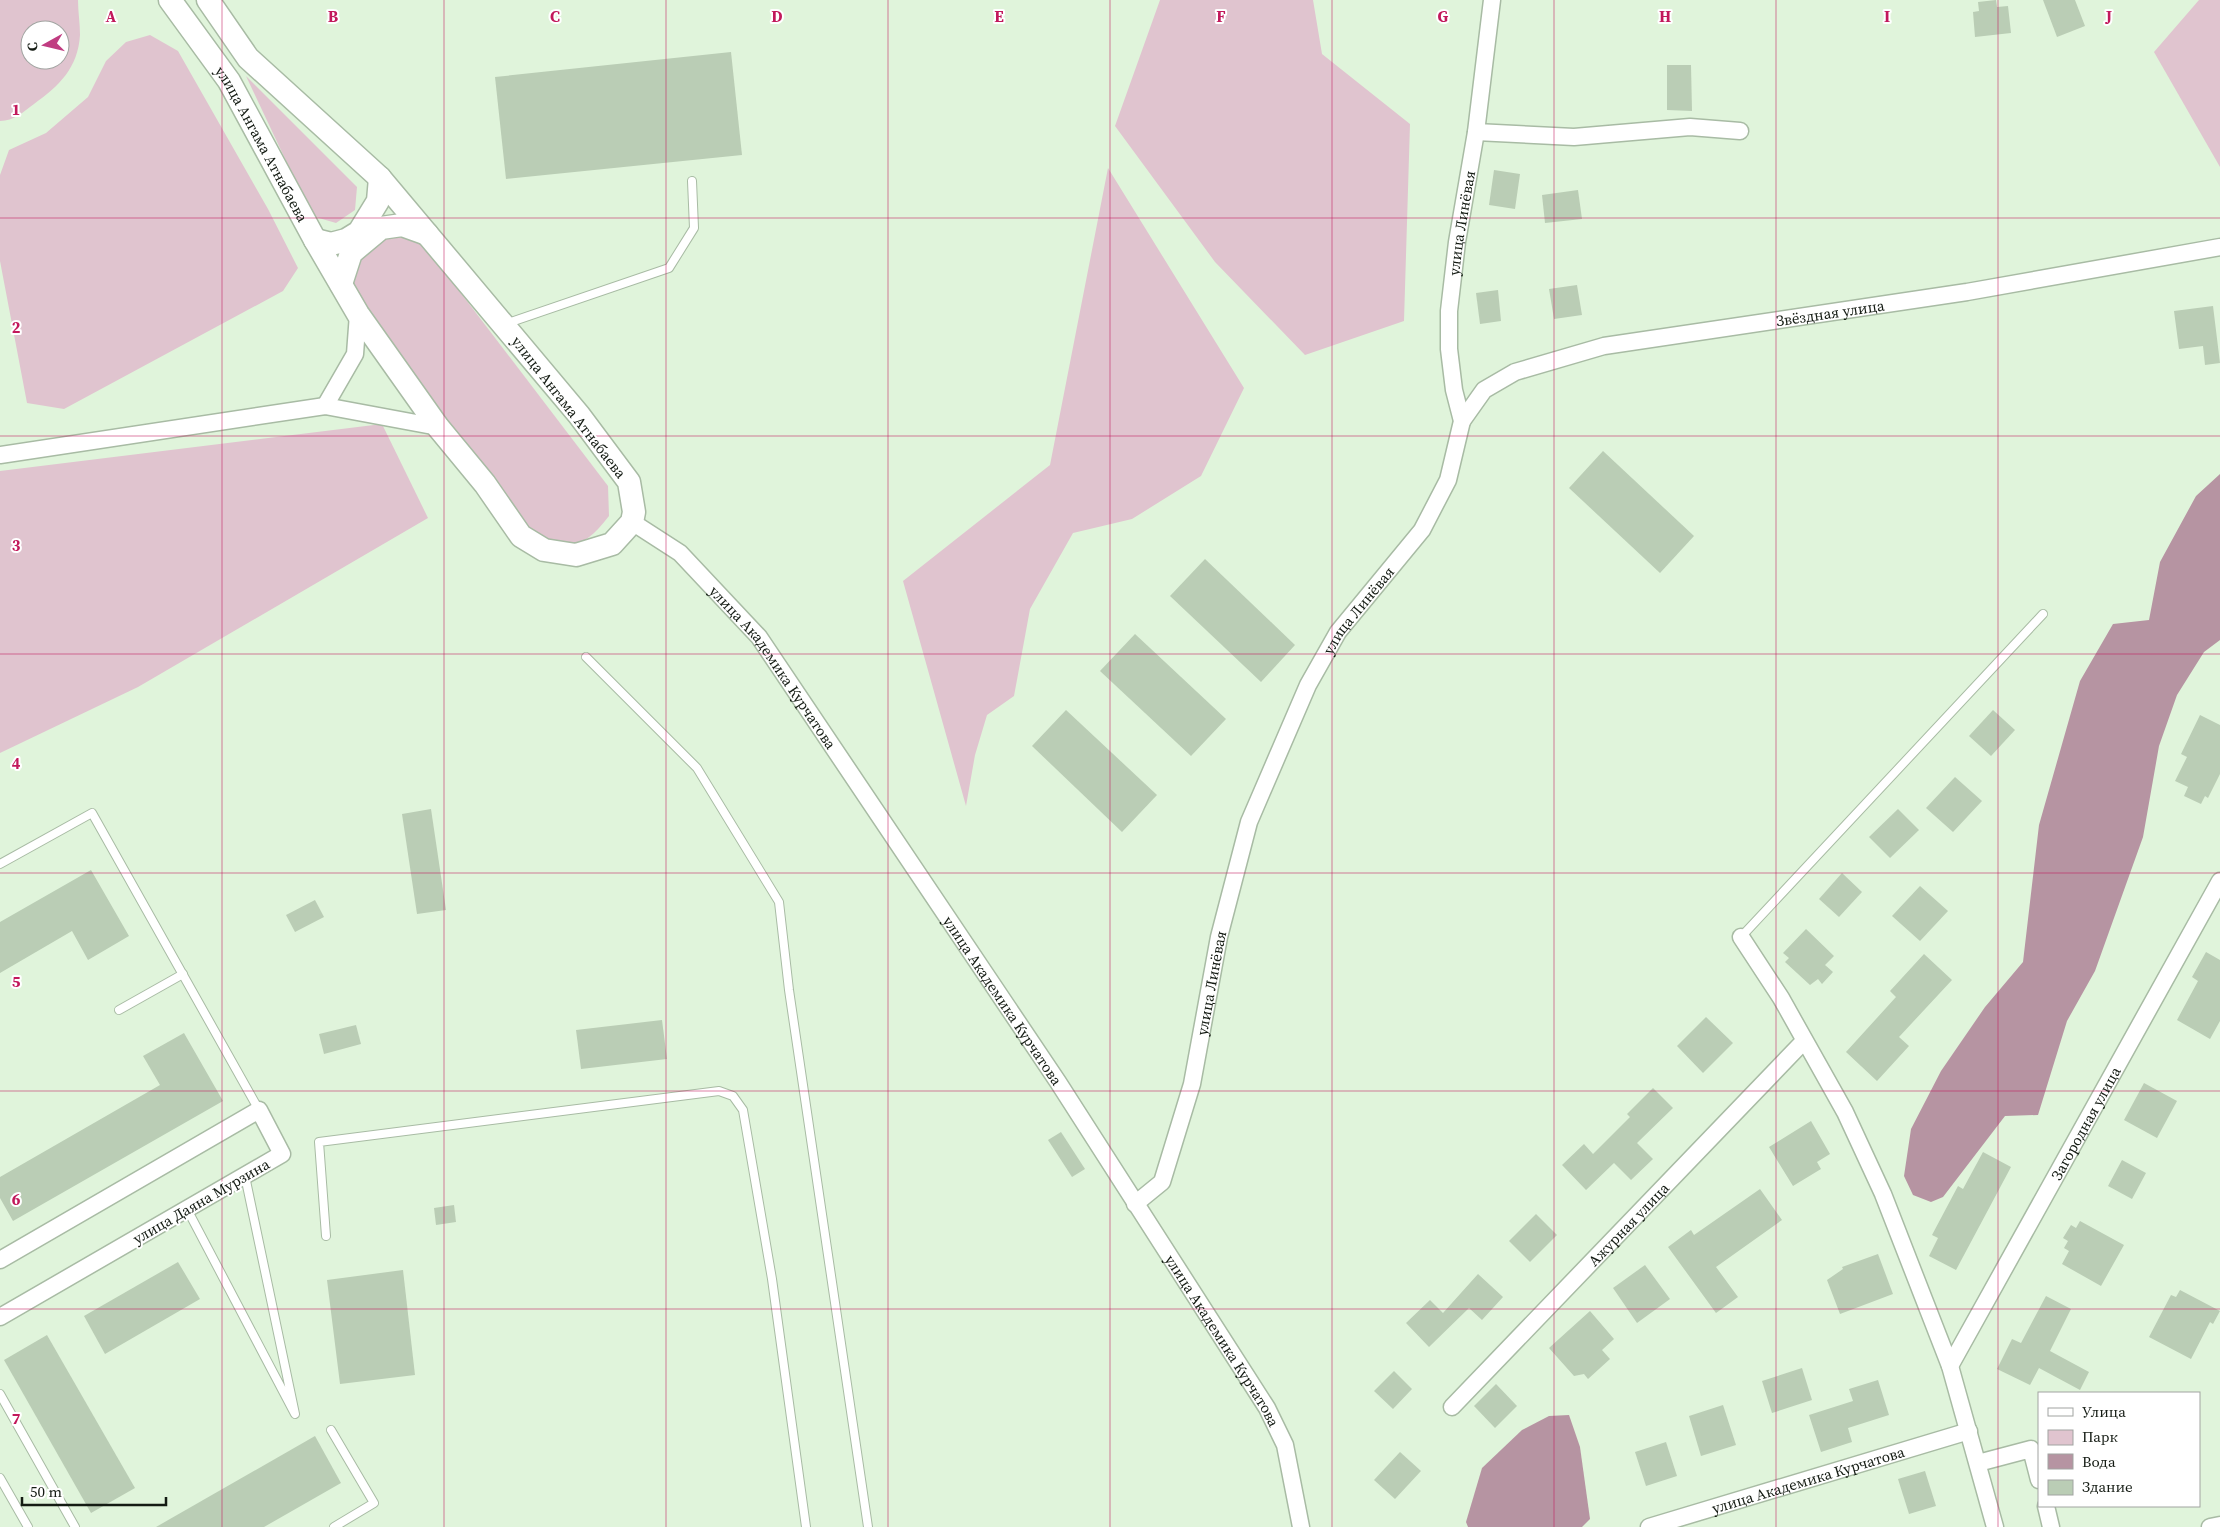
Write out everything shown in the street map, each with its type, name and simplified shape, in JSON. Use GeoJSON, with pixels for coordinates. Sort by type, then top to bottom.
{"type":"FeatureCollection","features":[{"type":"Feature","properties":{"kind":"street","name":"улица Ангама Атнабаева"},"geometry":{"type":"LineString","coordinates":[[170,0],[229,81],[315,240],[358,314],[438,427],[484,484],[521,536],[544,550],[576,555],[612,544],[632,522],[634,512],[629,482],[579,415],[380,178],[248,58],[208,0]]}},
{"type":"Feature","properties":{"kind":"street","name":"улица Линёвая"},"geometry":{"type":"LineString","coordinates":[[1135,1204],[1162,1182],[1192,1084],[1219,937],[1249,822],[1308,685],[1338,632],[1422,530],[1448,480],[1462,421],[1454,390],[1449,349],[1449,311],[1457,242],[1476,132],[1492,0]]}},
{"type":"Feature","properties":{"kind":"street"},"geometry":{"type":"LineString","coordinates":[[1476,132],[1574,137],[1690,126],[1740,131]]}},
{"type":"Feature","properties":{"kind":"street"},"geometry":{"type":"LineString","coordinates":[[315,240],[331,244],[346,240],[359,232],[378,202],[380,178]]}},
{"type":"Feature","properties":{"kind":"street"},"geometry":{"type":"LineString","coordinates":[[341,284],[351,253],[380,228],[402,225],[427,234]]}},
{"type":"Feature","properties":{"kind":"street","name":"Звёздная улица"},"geometry":{"type":"LineString","coordinates":[[1462,421],[1484,390],[1515,372],[1604,346],[1967,292],[2220,247]]}},
{"type":"Feature","properties":{"kind":"street"},"geometry":{"type":"LineString","coordinates":[[325,406],[355,354],[358,314]]}},
{"type":"Feature","properties":{"kind":"street"},"geometry":{"type":"LineString","coordinates":[[0,455],[325,406],[438,427]]}},
{"type":"Feature","properties":{"kind":"street","name":"улица Академика Курчатова"},"geometry":{"type":"LineString","coordinates":[[632,522],[680,554],[759,637],[1058,1082],[1267,1408],[1285,1445],[1301,1527]]}},
{"type":"Feature","properties":{"kind":"street","name":"Загородная улица"},"geometry":{"type":"LineString","coordinates":[[1950,1366],[2220,881]]}},
{"type":"Feature","properties":{"kind":"street"},"geometry":{"type":"LineString","coordinates":[[1741,937],[1781,998],[1844,1112],[1884,1194],[1950,1366],[1995,1527]]}},
{"type":"Feature","properties":{"kind":"street","name":"Ажурная улица"},"geometry":{"type":"LineString","coordinates":[[1452,1407],[1804,1040]]}},
{"type":"Feature","properties":{"kind":"street"},"geometry":{"type":"LineString","coordinates":[[0,1260],[259,1110]]}},
{"type":"Feature","properties":{"kind":"street","name":"улица Даяна Мурзина"},"geometry":{"type":"LineString","coordinates":[[0,1317],[282,1154],[259,1110]]}},
{"type":"Feature","properties":{"kind":"street","name":"улица Академика Курчатова"},"geometry":{"type":"LineString","coordinates":[[1649,1527],[1969,1431]]}},
{"type":"Feature","properties":{"kind":"street"},"geometry":{"type":"LineString","coordinates":[[1978,1463],[2031,1449],[2038,1476]]}},
{"type":"Feature","properties":{"kind":"street"},"geometry":{"type":"LineString","coordinates":[[2046,1507],[2051,1527]]}},
{"type":"Feature","properties":{"kind":"street"},"geometry":{"type":"LineString","coordinates":[[2210,1527],[2220,1525]]}},
{"type":"Feature","properties":{"kind":"lane"},"geometry":{"type":"LineString","coordinates":[[504,325],[669,268],[694,228],[692,181]]}},
{"type":"Feature","properties":{"kind":"lane"},"geometry":{"type":"LineString","coordinates":[[1741,937],[2043,614]]}},
{"type":"Feature","properties":{"kind":"lane"},"geometry":{"type":"LineString","coordinates":[[586,657],[697,768],[779,902],[789,990],[868,1527]]}},
{"type":"Feature","properties":{"kind":"lane"},"geometry":{"type":"LineString","coordinates":[[0,864],[92,813],[259,1110]]}},
{"type":"Feature","properties":{"kind":"lane"},"geometry":{"type":"LineString","coordinates":[[120,1010],[183,974]]}},
{"type":"Feature","properties":{"kind":"lane"},"geometry":{"type":"LineString","coordinates":[[326,1236],[319,1142],[719,1091],[732,1096],[743,1110],[772,1279],[806,1527]]}},
{"type":"Feature","properties":{"kind":"lane"},"geometry":{"type":"LineString","coordinates":[[187,1209],[295,1414],[245,1176]]}},
{"type":"Feature","properties":{"kind":"lane"},"geometry":{"type":"LineString","coordinates":[[0,1394],[75,1527]]}},
{"type":"Feature","properties":{"kind":"lane"},"geometry":{"type":"LineString","coordinates":[[331,1430],[374,1503],[334,1527]]}},
{"type":"Feature","properties":{"kind":"lane"},"geometry":{"type":"LineString","coordinates":[[0,1478],[28,1527]]}},
{"type":"Feature","properties":{"kind":"green space"},"geometry":{"type":"Polygon","coordinates":[[[0,0],[78,0],[80,35],[78,47],[70,69],[70,20],[20,20],[20,70],[69,70],[59,83],[43,97],[18,115],[5,121],[0,121],[0,0]]]}},
{"type":"Feature","properties":{"kind":"green space"},"geometry":{"type":"Polygon","coordinates":[[[1160,0],[1313,0],[1322,54],[1410,124],[1404,321],[1305,355],[1215,262],[1115,126],[1160,0]]]}},
{"type":"Feature","properties":{"kind":"green space"},"geometry":{"type":"Polygon","coordinates":[[[2199,0],[2220,0],[2220,167],[2154,52],[2199,0]]]}},
{"type":"Feature","properties":{"kind":"green space"},"geometry":{"type":"Polygon","coordinates":[[[150,35],[178,51],[268,209],[298,268],[283,291],[64,409],[27,403],[0,261],[0,175],[9,150],[46,133],[88,97],[106,61],[126,42],[150,35]]]}},
{"type":"Feature","properties":{"kind":"green space"},"geometry":{"type":"Polygon","coordinates":[[[246,76],[357,187],[355,210],[336,223],[312,216],[246,76]]]}},
{"type":"Feature","properties":{"kind":"green space"},"geometry":{"type":"Polygon","coordinates":[[[1108,168],[1244,388],[1201,476],[1132,519],[1073,533],[1030,609],[1014,696],[987,715],[975,755],[966,806],[903,581],[1050,465],[1108,168]]]}},
{"type":"Feature","properties":{"kind":"green space"},"geometry":{"type":"Polygon","coordinates":[[[399,234],[425,246],[608,486],[609,516],[600,527],[583,541],[565,545],[544,539],[531,532],[356,298],[351,277],[361,253],[376,239],[399,234]]]}},
{"type":"Feature","properties":{"kind":"green space"},"geometry":{"type":"Polygon","coordinates":[[[382,424],[428,518],[138,687],[0,753],[0,471],[382,424]]]}},
{"type":"Feature","properties":{"kind":"water"},"geometry":{"type":"Polygon","coordinates":[[[2220,474],[2220,640],[2204,652],[2177,695],[2159,746],[2143,837],[2095,971],[2067,1021],[2038,1115],[2005,1116],[1943,1197],[1931,1202],[1913,1195],[1904,1176],[1911,1129],[1941,1071],[1985,1007],[2023,962],[2039,825],[2080,681],[2113,624],[2149,620],[2160,562],[2196,496],[2220,474]]]}},
{"type":"Feature","properties":{"kind":"water"},"geometry":{"type":"Polygon","coordinates":[[[1569,1415],[1580,1447],[1590,1519],[1582,1527],[1468,1527],[1466,1522],[1482,1468],[1522,1430],[1549,1416],[1569,1415]]]}},
{"type":"Feature","properties":{"kind":"building"},"geometry":{"type":"Polygon","coordinates":[[[1996,0],[1997,7],[2008,6],[2011,33],[1975,37],[1973,12],[1979,11],[1978,2],[1996,0]]]}},
{"type":"Feature","properties":{"kind":"building"},"geometry":{"type":"Polygon","coordinates":[[[2043,0],[2075,0],[2085,26],[2057,37],[2043,0]]]}},
{"type":"Feature","properties":{"kind":"building"},"geometry":{"type":"Polygon","coordinates":[[[731,52],[742,155],[506,179],[495,77],[731,52]]]}},
{"type":"Feature","properties":{"kind":"building"},"geometry":{"type":"Polygon","coordinates":[[[1667,65],[1691,65],[1692,111],[1667,110],[1667,65]]]}},
{"type":"Feature","properties":{"kind":"building"},"geometry":{"type":"Polygon","coordinates":[[[1494,170],[1520,174],[1515,209],[1489,205],[1494,170]]]}},
{"type":"Feature","properties":{"kind":"building"},"geometry":{"type":"Polygon","coordinates":[[[1578,190],[1582,219],[1545,223],[1542,195],[1578,190]]]}},
{"type":"Feature","properties":{"kind":"building"},"geometry":{"type":"Polygon","coordinates":[[[1577,285],[1582,315],[1554,319],[1549,289],[1577,285]]]}},
{"type":"Feature","properties":{"kind":"building"},"geometry":{"type":"Polygon","coordinates":[[[1498,290],[1501,321],[1480,324],[1476,293],[1498,290]]]}},
{"type":"Feature","properties":{"kind":"building"},"geometry":{"type":"Polygon","coordinates":[[[2213,306],[2220,363],[2205,365],[2203,346],[2179,349],[2174,311],[2213,306]]]}},
{"type":"Feature","properties":{"kind":"building"},"geometry":{"type":"Polygon","coordinates":[[[1603,451],[1694,536],[1660,573],[1569,488],[1603,451]]]}},
{"type":"Feature","properties":{"kind":"building"},"geometry":{"type":"Polygon","coordinates":[[[1205,559],[1295,645],[1261,682],[1170,596],[1205,559]]]}},
{"type":"Feature","properties":{"kind":"building"},"geometry":{"type":"Polygon","coordinates":[[[1135,634],[1226,719],[1191,756],[1100,671],[1135,634]]]}},
{"type":"Feature","properties":{"kind":"building"},"geometry":{"type":"Polygon","coordinates":[[[1066,710],[1157,795],[1122,832],[1032,746],[1066,710]]]}},
{"type":"Feature","properties":{"kind":"building"},"geometry":{"type":"Polygon","coordinates":[[[1993,710],[2015,730],[1991,756],[1969,736],[1993,710]]]}},
{"type":"Feature","properties":{"kind":"building"},"geometry":{"type":"Polygon","coordinates":[[[2200,715],[2220,725],[2220,774],[2208,798],[2205,796],[2201,804],[2184,796],[2188,787],[2175,781],[2187,757],[2181,754],[2200,715]]]}},
{"type":"Feature","properties":{"kind":"building"},"geometry":{"type":"Polygon","coordinates":[[[1955,777],[1982,801],[1953,832],[1926,808],[1955,777]]]}},
{"type":"Feature","properties":{"kind":"building"},"geometry":{"type":"Polygon","coordinates":[[[431,809],[446,910],[417,914],[402,814],[431,809]]]}},
{"type":"Feature","properties":{"kind":"building"},"geometry":{"type":"Polygon","coordinates":[[[1898,809],[1919,830],[1890,858],[1869,837],[1898,809]]]}},
{"type":"Feature","properties":{"kind":"building"},"geometry":{"type":"Polygon","coordinates":[[[91,870],[129,936],[88,960],[72,931],[0,973],[0,922],[91,870]]]}},
{"type":"Feature","properties":{"kind":"building"},"geometry":{"type":"Polygon","coordinates":[[[1842,873],[1862,892],[1839,917],[1819,899],[1842,873]]]}},
{"type":"Feature","properties":{"kind":"building"},"geometry":{"type":"Polygon","coordinates":[[[1920,886],[1948,911],[1920,941],[1892,916],[1920,886]]]}},
{"type":"Feature","properties":{"kind":"building"},"geometry":{"type":"Polygon","coordinates":[[[315,900],[324,917],[295,932],[286,915],[315,900]]]}},
{"type":"Feature","properties":{"kind":"building"},"geometry":{"type":"Polygon","coordinates":[[[1806,929],[1834,956],[1825,965],[1833,972],[1822,984],[1818,979],[1810,985],[1785,962],[1789,958],[1783,953],[1806,929]]]}},
{"type":"Feature","properties":{"kind":"building"},"geometry":{"type":"Polygon","coordinates":[[[2206,952],[2220,960],[2220,1021],[2210,1039],[2177,1020],[2198,981],[2192,977],[2206,952]]]}},
{"type":"Feature","properties":{"kind":"building"},"geometry":{"type":"Polygon","coordinates":[[[1924,954],[1952,980],[1899,1037],[1909,1046],[1877,1081],[1846,1052],[1896,997],[1890,991],[1924,954]]]}},
{"type":"Feature","properties":{"kind":"building"},"geometry":{"type":"Polygon","coordinates":[[[1706,1017],[1733,1043],[1703,1073],[1677,1046],[1706,1017]]]}},
{"type":"Feature","properties":{"kind":"building"},"geometry":{"type":"Polygon","coordinates":[[[662,1020],[667,1059],[581,1069],[576,1030],[662,1020]]]}},
{"type":"Feature","properties":{"kind":"building"},"geometry":{"type":"Polygon","coordinates":[[[356,1025],[361,1044],[324,1054],[319,1034],[356,1025]]]}},
{"type":"Feature","properties":{"kind":"building"},"geometry":{"type":"Polygon","coordinates":[[[184,1033],[223,1101],[13,1221],[0,1198],[0,1177],[160,1085],[143,1056],[184,1033]]]}},
{"type":"Feature","properties":{"kind":"building"},"geometry":{"type":"Polygon","coordinates":[[[2144,1083],[2177,1101],[2157,1138],[2124,1120],[2144,1083]]]}},
{"type":"Feature","properties":{"kind":"building"},"geometry":{"type":"Polygon","coordinates":[[[1653,1088],[1673,1108],[1637,1143],[1653,1159],[1631,1180],[1614,1163],[1586,1190],[1562,1165],[1584,1144],[1593,1154],[1630,1117],[1627,1114],[1653,1088]]]}},
{"type":"Feature","properties":{"kind":"building"},"geometry":{"type":"Polygon","coordinates":[[[1811,1121],[1830,1154],[1817,1162],[1821,1169],[1793,1186],[1769,1147],[1811,1121]]]}},
{"type":"Feature","properties":{"kind":"building"},"geometry":{"type":"Polygon","coordinates":[[[1061,1132],[1085,1169],[1072,1177],[1048,1140],[1061,1132]]]}},
{"type":"Feature","properties":{"kind":"building"},"geometry":{"type":"Polygon","coordinates":[[[1983,1152],[2011,1167],[1956,1270],[1929,1256],[1938,1238],[1932,1235],[1958,1186],[1963,1189],[1983,1152]]]}},
{"type":"Feature","properties":{"kind":"building"},"geometry":{"type":"Polygon","coordinates":[[[2122,1160],[2146,1173],[2132,1199],[2108,1186],[2122,1160]]]}},
{"type":"Feature","properties":{"kind":"building"},"geometry":{"type":"Polygon","coordinates":[[[1760,1189],[1782,1220],[1716,1267],[1738,1297],[1716,1313],[1668,1247],[1691,1230],[1694,1235],[1760,1189]]]}},
{"type":"Feature","properties":{"kind":"building"},"geometry":{"type":"Polygon","coordinates":[[[454,1205],[456,1222],[436,1225],[434,1208],[454,1205]]]}},
{"type":"Feature","properties":{"kind":"building"},"geometry":{"type":"Polygon","coordinates":[[[1536,1214],[1557,1235],[1530,1262],[1509,1241],[1536,1214]]]}},
{"type":"Feature","properties":{"kind":"building"},"geometry":{"type":"Polygon","coordinates":[[[2080,1221],[2124,1245],[2101,1286],[2062,1264],[2069,1251],[2064,1248],[2068,1241],[2063,1238],[2071,1225],[2076,1228],[2080,1221]]]}},
{"type":"Feature","properties":{"kind":"building"},"geometry":{"type":"Polygon","coordinates":[[[1878,1254],[1893,1294],[1840,1314],[1827,1280],[1843,1269],[1842,1267],[1878,1254]]]}},
{"type":"Feature","properties":{"kind":"building"},"geometry":{"type":"Polygon","coordinates":[[[178,1262],[200,1299],[105,1354],[84,1316],[178,1262]]]}},
{"type":"Feature","properties":{"kind":"building"},"geometry":{"type":"Polygon","coordinates":[[[1645,1265],[1670,1299],[1637,1323],[1613,1288],[1645,1265]]]}},
{"type":"Feature","properties":{"kind":"building"},"geometry":{"type":"Polygon","coordinates":[[[403,1270],[415,1375],[340,1384],[327,1280],[403,1270]]]}},
{"type":"Feature","properties":{"kind":"building"},"geometry":{"type":"Polygon","coordinates":[[[1478,1274],[1503,1297],[1482,1320],[1469,1308],[1429,1347],[1406,1323],[1430,1300],[1443,1313],[1478,1274]]]}},
{"type":"Feature","properties":{"kind":"building"},"geometry":{"type":"Polygon","coordinates":[[[2180,1290],[2220,1311],[2213,1324],[2210,1322],[2191,1359],[2149,1337],[2171,1295],[2176,1297],[2180,1290]]]}},
{"type":"Feature","properties":{"kind":"building"},"geometry":{"type":"Polygon","coordinates":[[[2046,1296],[2071,1309],[2050,1351],[2089,1372],[2080,1390],[2039,1368],[2030,1385],[1997,1369],[2012,1339],[2021,1343],[2046,1296]]]}},
{"type":"Feature","properties":{"kind":"building"},"geometry":{"type":"Polygon","coordinates":[[[1590,1311],[1614,1339],[1602,1350],[1610,1359],[1588,1379],[1584,1374],[1574,1376],[1549,1348],[1590,1311]]]}},
{"type":"Feature","properties":{"kind":"building"},"geometry":{"type":"Polygon","coordinates":[[[47,1335],[135,1488],[91,1513],[4,1360],[47,1335]]]}},
{"type":"Feature","properties":{"kind":"building"},"geometry":{"type":"Polygon","coordinates":[[[1802,1368],[1812,1400],[1772,1413],[1762,1381],[1802,1368]]]}},
{"type":"Feature","properties":{"kind":"building"},"geometry":{"type":"Polygon","coordinates":[[[1394,1371],[1412,1389],[1393,1409],[1374,1391],[1394,1371]]]}},
{"type":"Feature","properties":{"kind":"building"},"geometry":{"type":"Polygon","coordinates":[[[1878,1380],[1889,1415],[1848,1428],[1852,1442],[1821,1452],[1809,1415],[1853,1401],[1849,1389],[1878,1380]]]}},
{"type":"Feature","properties":{"kind":"building"},"geometry":{"type":"Polygon","coordinates":[[[1496,1384],[1517,1406],[1495,1428],[1474,1406],[1496,1384]]]}},
{"type":"Feature","properties":{"kind":"building"},"geometry":{"type":"Polygon","coordinates":[[[1723,1405],[1736,1445],[1701,1456],[1689,1416],[1723,1405]]]}},
{"type":"Feature","properties":{"kind":"building"},"geometry":{"type":"Polygon","coordinates":[[[315,1436],[341,1483],[264,1527],[156,1527],[315,1436]]]}},
{"type":"Feature","properties":{"kind":"building"},"geometry":{"type":"Polygon","coordinates":[[[1666,1442],[1677,1476],[1646,1486],[1635,1452],[1666,1442]]]}},
{"type":"Feature","properties":{"kind":"building"},"geometry":{"type":"Polygon","coordinates":[[[1400,1452],[1421,1471],[1395,1499],[1374,1480],[1400,1452]]]}},
{"type":"Feature","properties":{"kind":"building"},"geometry":{"type":"Polygon","coordinates":[[[1925,1471],[1936,1506],[1909,1514],[1898,1479],[1925,1471]]]}}]}
